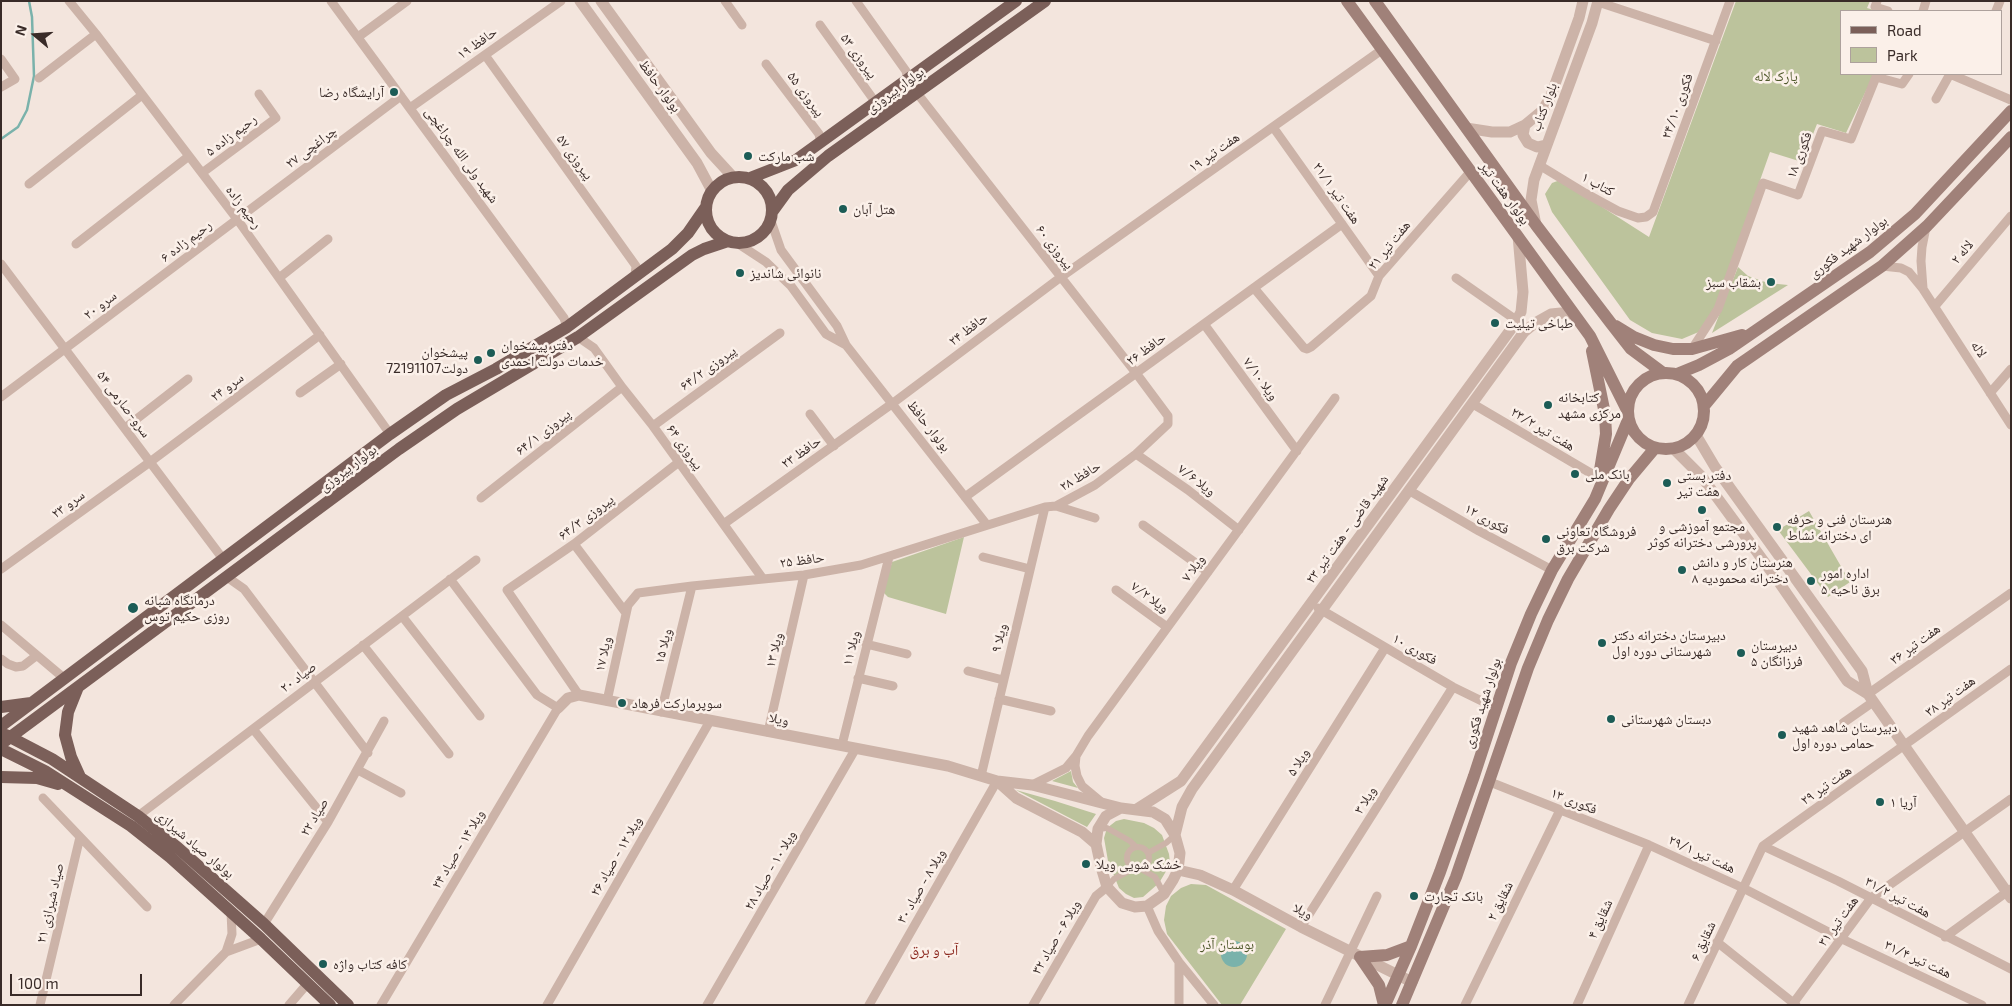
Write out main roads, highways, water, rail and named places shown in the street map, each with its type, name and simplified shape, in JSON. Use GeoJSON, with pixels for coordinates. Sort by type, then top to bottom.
{"type":"FeatureCollection","features":[{"type":"Feature","properties":{"kind":"main road","name":"بولوار پیروزی"},"geometry":{"type":"LineString","coordinates":[[750,178],[796,160],[1016,1]]}},
{"type":"Feature","properties":{"kind":"main road","name":"بولوار پیروزی"},"geometry":{"type":"LineString","coordinates":[[772,217],[788,190],[828,156],[1044,1]]}},
{"type":"Feature","properties":{"kind":"main road","name":"بولوار هفت تیر"},"geometry":{"type":"LineString","coordinates":[[1347,1],[1590,336],[1628,415]]}},
{"type":"Feature","properties":{"kind":"main road","name":"بولوار هفت تیر"},"geometry":{"type":"LineString","coordinates":[[1379,3],[1536,225],[1610,322],[1631,349],[1662,372]]}},
{"type":"Feature","properties":{"kind":"main road","name":"بولوار شهید فکوری"},"geometry":{"type":"LineString","coordinates":[[1677,374],[1729,349],[1870,252],[1922,207],[2011,111]]}},
{"type":"Feature","properties":{"kind":"main road"},"geometry":{"type":"LineString","coordinates":[[1704,406],[1737,366],[1882,266],[1926,226],[2011,137]]}},
{"type":"Feature","properties":{"kind":"main road"},"geometry":{"type":"LineString","coordinates":[[733,177],[750,178],[764,188],[769,195],[772,217],[767,229],[754,240],[733,242],[714,232],[707,216],[706,207],[712,191],[725,180],[733,177]]}},
{"type":"Feature","properties":{"kind":"main road","name":"بولوار پیروزی"},"geometry":{"type":"LineString","coordinates":[[1,726],[390,434],[446,395],[510,361],[567,327],[672,249],[688,233],[706,207]]}},
{"type":"Feature","properties":{"kind":"main road","name":"بولوار پیروزی"},"geometry":{"type":"LineString","coordinates":[[4,739],[78,687],[399,449],[443,419],[578,337],[692,256],[704,249],[733,242]]}},
{"type":"Feature","properties":{"kind":"main road"},"geometry":{"type":"LineString","coordinates":[[1610,322],[1634,337],[1672,349],[1692,349],[1756,330]]}},
{"type":"Feature","properties":{"kind":"main road"},"geometry":{"type":"LineString","coordinates":[[1590,336],[1606,434],[1595,499]]}},
{"type":"Feature","properties":{"kind":"main road"},"geometry":{"type":"LineString","coordinates":[[1729,349],[1725,354],[1726,361],[1731,365],[1737,366]]}},
{"type":"Feature","properties":{"kind":"main road"},"geometry":{"type":"LineString","coordinates":[[1662,372],[1677,374],[1687,378],[1701,396],[1704,406],[1701,426],[1690,441],[1674,448],[1655,448],[1638,437],[1632,429],[1628,415],[1629,400],[1641,381],[1651,375],[1662,372]]}},
{"type":"Feature","properties":{"kind":"main road","name":"بولوار شهید فکوری"},"geometry":{"type":"LineString","coordinates":[[1384,1005],[1411,946],[1443,863],[1511,663],[1552,570],[1595,499],[1628,415]]}},
{"type":"Feature","properties":{"kind":"main road"},"geometry":{"type":"LineString","coordinates":[[1402,1005],[1456,877],[1528,668],[1564,587],[1629,478],[1655,448]]}},
{"type":"Feature","properties":{"kind":"main road"},"geometry":{"type":"LineString","coordinates":[[78,687],[68,712],[65,735],[71,757],[80,777]]}},
{"type":"Feature","properties":{"kind":"main road"},"geometry":{"type":"LineString","coordinates":[[1,707],[33,702]]}},
{"type":"Feature","properties":{"kind":"main road","name":"بولوار صیاد شیرازی"},"geometry":{"type":"LineString","coordinates":[[4,739],[80,777],[138,816],[178,848],[264,924],[348,1005]]}},
{"type":"Feature","properties":{"kind":"main road","name":"بولوار صیاد شیرازی"},"geometry":{"type":"LineString","coordinates":[[1,749],[45,771],[131,826],[170,857],[261,938],[330,1005]]}},
{"type":"Feature","properties":{"kind":"main road"},"geometry":{"type":"LineString","coordinates":[[1,777],[37,778],[77,791]]}},
{"type":"Feature","properties":{"kind":"main road"},"geometry":{"type":"LineString","coordinates":[[1384,1005],[1379,985],[1355,954],[1388,955],[1411,946]]}},
{"type":"Feature","properties":{"kind":"water"},"geometry":{"type":"Polygon","coordinates":[[[1234,941],[1243,945],[1247,954],[1243,963],[1234,967],[1225,963],[1221,954],[1225,945],[1234,941]]]}},
{"type":"Feature","properties":{"kind":"waterway"},"geometry":{"type":"LineString","coordinates":[[1,139],[18,127],[27,110],[34,76],[32,17],[29,1]]}},
{"type":"Feature","properties":{"kind":"place","name":"آرایشگاه رضا"},"geometry":{"type":"Point","coordinates":[394,92]}},
{"type":"Feature","properties":{"kind":"place","name":"شب مارکت"},"geometry":{"type":"Point","coordinates":[748,156]}},
{"type":"Feature","properties":{"kind":"place","name":"هتل آبان"},"geometry":{"type":"Point","coordinates":[843,209]}},
{"type":"Feature","properties":{"kind":"place","name":"نانوائی شاندیز"},"geometry":{"type":"Point","coordinates":[740,273]}},
{"type":"Feature","properties":{"kind":"place","name":"بشقاب سبز"},"geometry":{"type":"Point","coordinates":[1771,282]}},
{"type":"Feature","properties":{"kind":"place","name":"طباخی تیلیت"},"geometry":{"type":"Point","coordinates":[1495,323]}},
{"type":"Feature","properties":{"kind":"place","name":"دفتر پیشخوان خدمات دولت احمدی"},"geometry":{"type":"Point","coordinates":[491,353]}},
{"type":"Feature","properties":{"kind":"place","name":"پیشخوان دولت72191107"},"geometry":{"type":"Point","coordinates":[478,360]}},
{"type":"Feature","properties":{"kind":"place","name":"کتابخانه مرکزی مشهد"},"geometry":{"type":"Point","coordinates":[1548,405]}},
{"type":"Feature","properties":{"kind":"place","name":"بانک ملی"},"geometry":{"type":"Point","coordinates":[1575,474]}},
{"type":"Feature","properties":{"kind":"place","name":"دفتر پستی هفت تیر"},"geometry":{"type":"Point","coordinates":[1667,483]}},
{"type":"Feature","properties":{"kind":"place","name":"مجتمع آموزشی و پرورشی دخترانه کوثر"},"geometry":{"type":"Point","coordinates":[1702,510]}},
{"type":"Feature","properties":{"kind":"place","name":"هنرستان فنی و حرفه ای دخترانه نشاط"},"geometry":{"type":"Point","coordinates":[1777,527]}},
{"type":"Feature","properties":{"kind":"place","name":"فروشگاه تعاونی شرکت برق"},"geometry":{"type":"Point","coordinates":[1546,539]}},
{"type":"Feature","properties":{"kind":"place","name":"هنرستان کار و دانش دخترانه محمودیه ۸"},"geometry":{"type":"Point","coordinates":[1682,570]}},
{"type":"Feature","properties":{"kind":"place","name":"اداره امور برق ناحیه ۵"},"geometry":{"type":"Point","coordinates":[1811,581]}},
{"type":"Feature","properties":{"kind":"place","name":"درمانگاه شبانه روزی حکیم توس"},"geometry":{"type":"Point","coordinates":[133,608]}},
{"type":"Feature","properties":{"kind":"place","name":"دبیرستان دخترانه دکتر شهرستانی دوره اول"},"geometry":{"type":"Point","coordinates":[1602,643]}},
{"type":"Feature","properties":{"kind":"place","name":"دبیرستان فرزانگان ۵"},"geometry":{"type":"Point","coordinates":[1741,653]}},
{"type":"Feature","properties":{"kind":"place","name":"سوپرمارکت فرهاد"},"geometry":{"type":"Point","coordinates":[622,703]}},
{"type":"Feature","properties":{"kind":"place","name":"دبستان شهرستانی"},"geometry":{"type":"Point","coordinates":[1611,719]}},
{"type":"Feature","properties":{"kind":"place","name":"دبیرستان شاهد شهید حمامی دوره اول"},"geometry":{"type":"Point","coordinates":[1782,735]}},
{"type":"Feature","properties":{"kind":"place","name":"آریا ۱"},"geometry":{"type":"Point","coordinates":[1880,802]}},
{"type":"Feature","properties":{"kind":"place","name":"خشک شویی ویلا"},"geometry":{"type":"Point","coordinates":[1086,864]}},
{"type":"Feature","properties":{"kind":"place","name":"بانک تجارت"},"geometry":{"type":"Point","coordinates":[1414,896]}},
{"type":"Feature","properties":{"kind":"place","name":"کافه کتاب واژه"},"geometry":{"type":"Point","coordinates":[323,964]}},
{"type":"Feature","properties":{"kind":"district","name":"آب و برق"},"geometry":{"type":"Point","coordinates":[934,950]}},
{"type":"Feature","properties":{"kind":"park label","name":"پارک لاله"},"geometry":{"type":"Point","coordinates":[1776,76]}},
{"type":"Feature","properties":{"kind":"park label","name":"بوستان آذر"},"geometry":{"type":"Point","coordinates":[1227,944]}}]}
